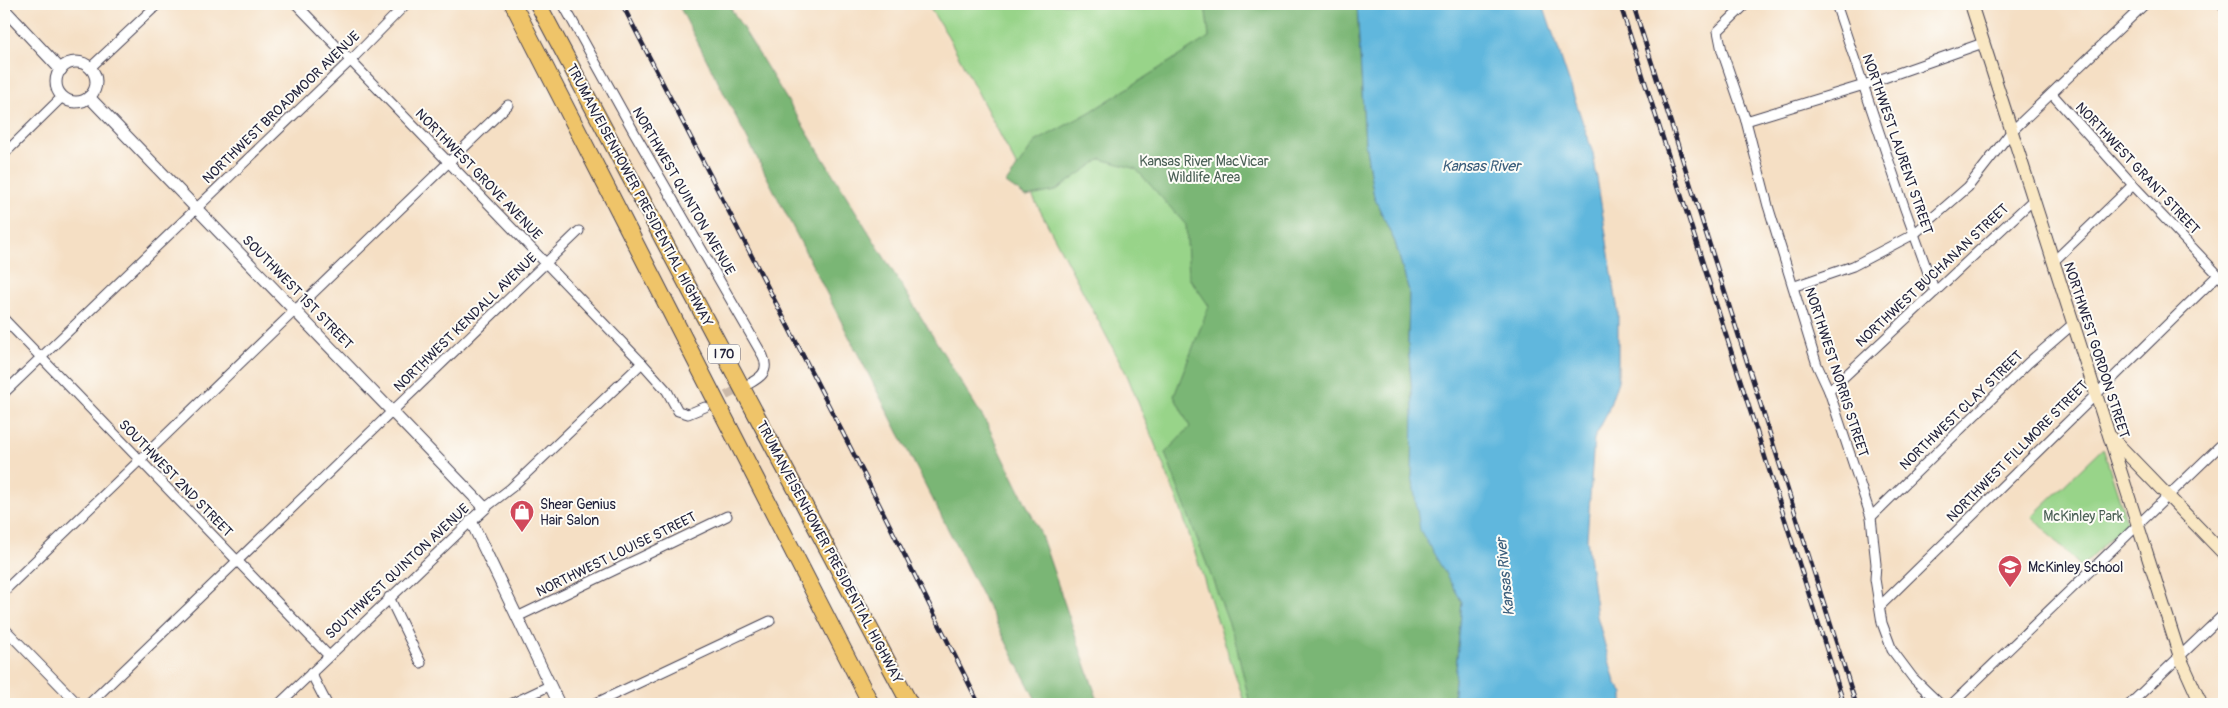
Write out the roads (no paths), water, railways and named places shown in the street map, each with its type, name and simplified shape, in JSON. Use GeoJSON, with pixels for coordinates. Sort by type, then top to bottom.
{"type":"FeatureCollection","features":[{"type":"Feature","properties":{"kind":"highway","name":"TRUMAN/EISENHOWER PRESIDENTIAL HIGHWAY"},"geometry":{"type":"LineString","coordinates":[[513,4],[871,704]]}},
{"type":"Feature","properties":{"kind":"highway","name":"TRUMAN/EISENHOWER PRESIDENTIAL HIGHWAY"},"geometry":{"type":"LineString","coordinates":[[538,4],[910,704]]}},
{"type":"Feature","properties":{"kind":"main road","name":"NORTHWEST GORDON STREET"},"geometry":{"type":"LineString","coordinates":[[1971,4],[2180,657],[2201,704]]}},
{"type":"Feature","properties":{"kind":"main road"},"geometry":{"type":"LineString","coordinates":[[2110,436],[2224,554]]}},
{"type":"Feature","properties":{"kind":"street"},"geometry":{"type":"LineString","coordinates":[[90,67],[158,4]]}},
{"type":"Feature","properties":{"kind":"street","name":"NORTHWEST GROVE AVENUE"},"geometry":{"type":"LineString","coordinates":[[296,4],[642,363]]}},
{"type":"Feature","properties":{"kind":"street","name":"NORTHWEST BROADMOOR AVENUE"},"geometry":{"type":"LineString","coordinates":[[4,393],[351,60],[406,4]]}},
{"type":"Feature","properties":{"kind":"street","name":"NORTHWEST QUINTON AVENUE"},"geometry":{"type":"LineString","coordinates":[[563,4],[634,132],[763,356],[765,361],[764,374],[761,378],[747,385]]}},
{"type":"Feature","properties":{"kind":"street","name":"NORTHWEST NORRIS STREET"},"geometry":{"type":"LineString","coordinates":[[1746,4],[1718,31],[1722,51],[1746,122],[1768,206],[1795,286],[1817,365],[1828,391],[1870,517],[1876,564],[1875,579],[1882,623],[1892,650],[1913,678],[1940,704]]}},
{"type":"Feature","properties":{"kind":"street","name":"NORTHWEST LAURENT STREET"},"geometry":{"type":"LineString","coordinates":[[1836,4],[1935,292]]}},
{"type":"Feature","properties":{"kind":"street"},"geometry":{"type":"LineString","coordinates":[[1795,286],[1853,266],[1914,234],[1968,187],[2011,132],[2145,4]]}},
{"type":"Feature","properties":{"kind":"street"},"geometry":{"type":"LineString","coordinates":[[4,9],[61,70]]}},
{"type":"Feature","properties":{"kind":"street"},"geometry":{"type":"LineString","coordinates":[[1746,122],[1864,85],[1983,43]]}},
{"type":"Feature","properties":{"kind":"street"},"geometry":{"type":"LineString","coordinates":[[73,63],[83,63],[90,67],[95,76],[96,83],[89,97],[75,102],[62,97],[56,80],[61,70],[73,63]]}},
{"type":"Feature","properties":{"kind":"street","name":"NORTHWEST GRANT STREET"},"geometry":{"type":"LineString","coordinates":[[2052,94],[2133,185],[2221,278]]}},
{"type":"Feature","properties":{"kind":"street"},"geometry":{"type":"LineString","coordinates":[[4,154],[62,97]]}},
{"type":"Feature","properties":{"kind":"street","name":"SOUTHWEST 1ST STREET"},"geometry":{"type":"LineString","coordinates":[[89,97],[485,508]]}},
{"type":"Feature","properties":{"kind":"street"},"geometry":{"type":"LineString","coordinates":[[4,591],[508,105]]}},
{"type":"Feature","properties":{"kind":"street"},"geometry":{"type":"LineString","coordinates":[[2053,262],[2133,185]]}},
{"type":"Feature","properties":{"kind":"street","name":"NORTHWEST BUCHANAN STREET"},"geometry":{"type":"LineString","coordinates":[[1828,391],[2033,200]]}},
{"type":"Feature","properties":{"kind":"street","name":"NORTHWEST KENDALL AVENUE"},"geometry":{"type":"LineString","coordinates":[[89,704],[238,562],[578,231]]}},
{"type":"Feature","properties":{"kind":"street","name":"NORTHWEST FILLMORE STREET"},"geometry":{"type":"LineString","coordinates":[[1880,606],[2095,394],[2221,278]]}},
{"type":"Feature","properties":{"kind":"street","name":"SOUTHWEST 2ND STREET"},"geometry":{"type":"LineString","coordinates":[[4,319],[329,656]]}},
{"type":"Feature","properties":{"kind":"street","name":"NORTHWEST CLAY STREET"},"geometry":{"type":"LineString","coordinates":[[1870,517],[2028,363],[2073,324]]}},
{"type":"Feature","properties":{"kind":"street"},"geometry":{"type":"LineString","coordinates":[[485,508],[511,488],[642,363],[667,391],[678,411],[688,414],[705,407]]}},
{"type":"Feature","properties":{"kind":"street"},"geometry":{"type":"LineString","coordinates":[[1952,704],[2224,442]]}},
{"type":"Feature","properties":{"kind":"street","name":"SOUTHWEST QUINTON AVENUE"},"geometry":{"type":"LineString","coordinates":[[279,704],[389,597],[485,508]]}},
{"type":"Feature","properties":{"kind":"street","name":"NORTHWEST LOUISE STREET"},"geometry":{"type":"LineString","coordinates":[[517,617],[728,516]]}},
{"type":"Feature","properties":{"kind":"street"},"geometry":{"type":"LineString","coordinates":[[471,521],[559,704]]}},
{"type":"Feature","properties":{"kind":"street"},"geometry":{"type":"LineString","coordinates":[[389,597],[420,663]]}},
{"type":"Feature","properties":{"kind":"street"},"geometry":{"type":"LineString","coordinates":[[2130,704],[2224,614]]}},
{"type":"Feature","properties":{"kind":"street"},"geometry":{"type":"LineString","coordinates":[[594,704],[770,621]]}},
{"type":"Feature","properties":{"kind":"street"},"geometry":{"type":"LineString","coordinates":[[4,628],[78,704]]}},
{"type":"Feature","properties":{"kind":"street"},"geometry":{"type":"LineString","coordinates":[[311,673],[327,704]]}},
{"type":"Feature","properties":{"kind":"street"},"geometry":{"type":"LineString","coordinates":[[511,704],[549,686]]}},
{"type":"Feature","properties":{"kind":"water","name":"Kansas River"},"geometry":{"type":"Polygon","coordinates":[[[1357,4],[1543,4],[1593,153],[1618,311],[1618,381],[1607,414],[1594,439],[1587,539],[1597,616],[1615,682],[1623,693],[1623,704],[1453,704],[1462,602],[1420,530],[1412,476],[1413,406],[1408,343],[1409,291],[1395,242],[1374,197],[1365,143],[1357,4]]]}},
{"type":"Feature","properties":{"kind":"tunnel"},"geometry":{"type":"LineString","coordinates":[[714,402],[744,386]]}},
{"type":"Feature","properties":{"kind":"railway"},"geometry":{"type":"LineString","coordinates":[[622,4],[865,476],[979,704]]}},
{"type":"Feature","properties":{"kind":"railway"},"geometry":{"type":"LineString","coordinates":[[1620,4],[1844,704]]}},
{"type":"Feature","properties":{"kind":"railway"},"geometry":{"type":"LineString","coordinates":[[1633,4],[1856,704]]}},
{"type":"Feature","properties":{"kind":"place","name":"Shear Genius Hair Salon"},"geometry":{"type":"Point","coordinates":[522,533]}},
{"type":"Feature","properties":{"kind":"place","name":"McKinley School"},"geometry":{"type":"Point","coordinates":[2010,588]}},
{"type":"Feature","properties":{"kind":"park label","name":"Kansas River MacVicar Wildlife Area"},"geometry":{"type":"Point","coordinates":[1204,170]}},
{"type":"Feature","properties":{"kind":"park label","name":"McKinley Park"},"geometry":{"type":"Point","coordinates":[2083,516]}}]}
